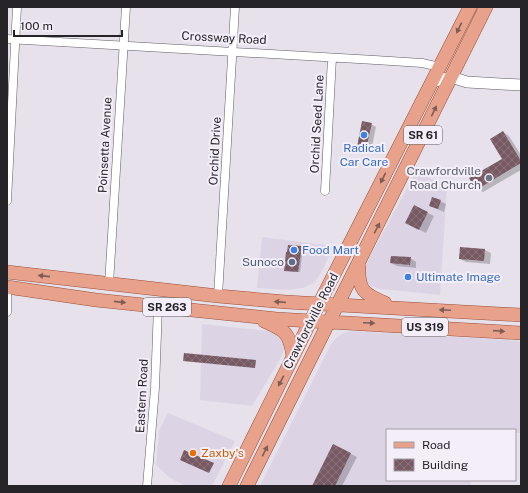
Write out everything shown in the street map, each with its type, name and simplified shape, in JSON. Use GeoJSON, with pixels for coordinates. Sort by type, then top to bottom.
{"type":"FeatureCollection","features":[{"type":"Feature","properties":{"kind":"main road","name":"Crawfordville Road"},"geometry":{"type":"LineString","coordinates":[[229,486],[310,321],[470,7]]}},
{"type":"Feature","properties":{"kind":"main road","name":"Crawfordville Road"},"geometry":{"type":"LineString","coordinates":[[247,486],[486,7]]}},
{"type":"Feature","properties":{"kind":"main road"},"geometry":{"type":"LineString","coordinates":[[359,263],[359,281],[363,290],[369,296],[395,308]]}},
{"type":"Feature","properties":{"kind":"main road","name":"SR 263"},"geometry":{"type":"LineString","coordinates":[[7,272],[218,296],[319,304]]}},
{"type":"Feature","properties":{"kind":"main road","name":"SR 263"},"geometry":{"type":"LineString","coordinates":[[7,287],[96,300],[253,316],[330,322]]}},
{"type":"Feature","properties":{"kind":"main road","name":"US 319"},"geometry":{"type":"LineString","coordinates":[[319,304],[521,315]]}},
{"type":"Feature","properties":{"kind":"main road"},"geometry":{"type":"LineString","coordinates":[[253,316],[280,328],[285,332],[290,341],[293,357]]}},
{"type":"Feature","properties":{"kind":"main road","name":"US 319"},"geometry":{"type":"LineString","coordinates":[[330,322],[521,332]]}},
{"type":"Feature","properties":{"kind":"street"},"geometry":{"type":"LineString","coordinates":[[7,201],[17,7]]}},
{"type":"Feature","properties":{"kind":"street","name":"Poinsetta Avenue"},"geometry":{"type":"LineString","coordinates":[[109,284],[126,7]]}},
{"type":"Feature","properties":{"kind":"street","name":"Orchid Drive"},"geometry":{"type":"LineString","coordinates":[[218,296],[235,7]]}},
{"type":"Feature","properties":{"kind":"street","name":"Crossway Road"},"geometry":{"type":"LineString","coordinates":[[7,39],[422,63],[440,67]]}},
{"type":"Feature","properties":{"kind":"street"},"geometry":{"type":"LineString","coordinates":[[449,49],[451,77]]}},
{"type":"Feature","properties":{"kind":"street","name":"Orchid Seed Lane"},"geometry":{"type":"LineString","coordinates":[[325,191],[332,58]]}},
{"type":"Feature","properties":{"kind":"street"},"geometry":{"type":"LineString","coordinates":[[432,82],[451,77],[467,82],[521,85]]}},
{"type":"Feature","properties":{"kind":"street"},"geometry":{"type":"LineString","coordinates":[[7,287],[7,312]]}},
{"type":"Feature","properties":{"kind":"street","name":"Eastern Road"},"geometry":{"type":"LineString","coordinates":[[148,486],[155,388],[158,306]]}},
{"type":"Feature","properties":{"kind":"shaded area"},"geometry":{"type":"Polygon","coordinates":[[[416,172],[447,186],[440,295],[381,289],[364,283],[366,264],[416,172]]]}},
{"type":"Feature","properties":{"kind":"shaded area"},"geometry":{"type":"Polygon","coordinates":[[[262,237],[334,246],[315,282],[303,288],[288,290],[257,288],[262,237]]]}},
{"type":"Feature","properties":{"kind":"shaded area"},"geometry":{"type":"Polygon","coordinates":[[[202,324],[269,331],[278,337],[284,344],[283,354],[252,406],[200,400],[202,324]]]}},
{"type":"Feature","properties":{"kind":"shaded area"},"geometry":{"type":"Polygon","coordinates":[[[352,331],[521,341],[521,433],[516,433],[516,429],[386,429],[386,481],[471,481],[470,486],[260,486],[331,344],[337,337],[346,332],[352,331]]]}},
{"type":"Feature","properties":{"kind":"shaded area","name":"Zaxby's"},"geometry":{"type":"Polygon","coordinates":[[[168,413],[235,441],[212,486],[186,486],[170,478],[156,465],[159,431],[168,413]]]}},
{"type":"Feature","properties":{"kind":"building","name":"Radical Car Care"},"geometry":{"type":"Polygon","coordinates":[[[362,121],[372,123],[366,149],[357,147],[362,121]]]}},
{"type":"Feature","properties":{"kind":"building"},"geometry":{"type":"Polygon","coordinates":[[[503,131],[521,163],[476,190],[469,178],[502,159],[490,139],[503,131]]]}},
{"type":"Feature","properties":{"kind":"building"},"geometry":{"type":"Polygon","coordinates":[[[432,197],[441,200],[438,209],[429,206],[432,197]]]}},
{"type":"Feature","properties":{"kind":"building"},"geometry":{"type":"Polygon","coordinates":[[[414,205],[428,212],[419,230],[405,223],[414,205]]]}},
{"type":"Feature","properties":{"kind":"building","name":"Sunoco"},"geometry":{"type":"Polygon","coordinates":[[[288,245],[302,246],[298,272],[284,271],[288,245]]]}},
{"type":"Feature","properties":{"kind":"building"},"geometry":{"type":"Polygon","coordinates":[[[460,247],[485,249],[484,261],[459,259],[460,247]]]}},
{"type":"Feature","properties":{"kind":"building"},"geometry":{"type":"Polygon","coordinates":[[[391,256],[411,257],[410,265],[390,263],[391,256]]]}},
{"type":"Feature","properties":{"kind":"building"},"geometry":{"type":"Polygon","coordinates":[[[184,353],[256,360],[255,368],[183,361],[184,353]]]}},
{"type":"Feature","properties":{"kind":"building"},"geometry":{"type":"Polygon","coordinates":[[[333,444],[351,453],[335,486],[312,486],[333,444]]]}},
{"type":"Feature","properties":{"kind":"building"},"geometry":{"type":"Polygon","coordinates":[[[184,450],[214,463],[209,473],[180,460],[184,450]]]}},
{"type":"Feature","properties":{"kind":"place","name":"Radical Car Care"},"geometry":{"type":"Point","coordinates":[364,135]}},
{"type":"Feature","properties":{"kind":"place","name":"Crawfordville Road Church"},"geometry":{"type":"Point","coordinates":[489,178]}},
{"type":"Feature","properties":{"kind":"place","name":"Food Mart"},"geometry":{"type":"Point","coordinates":[294,250]}},
{"type":"Feature","properties":{"kind":"place","name":"Sunoco"},"geometry":{"type":"Point","coordinates":[292,262]}},
{"type":"Feature","properties":{"kind":"place","name":"Ultimate Image"},"geometry":{"type":"Point","coordinates":[408,277]}},
{"type":"Feature","properties":{"kind":"place","name":"Zaxby's"},"geometry":{"type":"Point","coordinates":[193,453]}}]}
